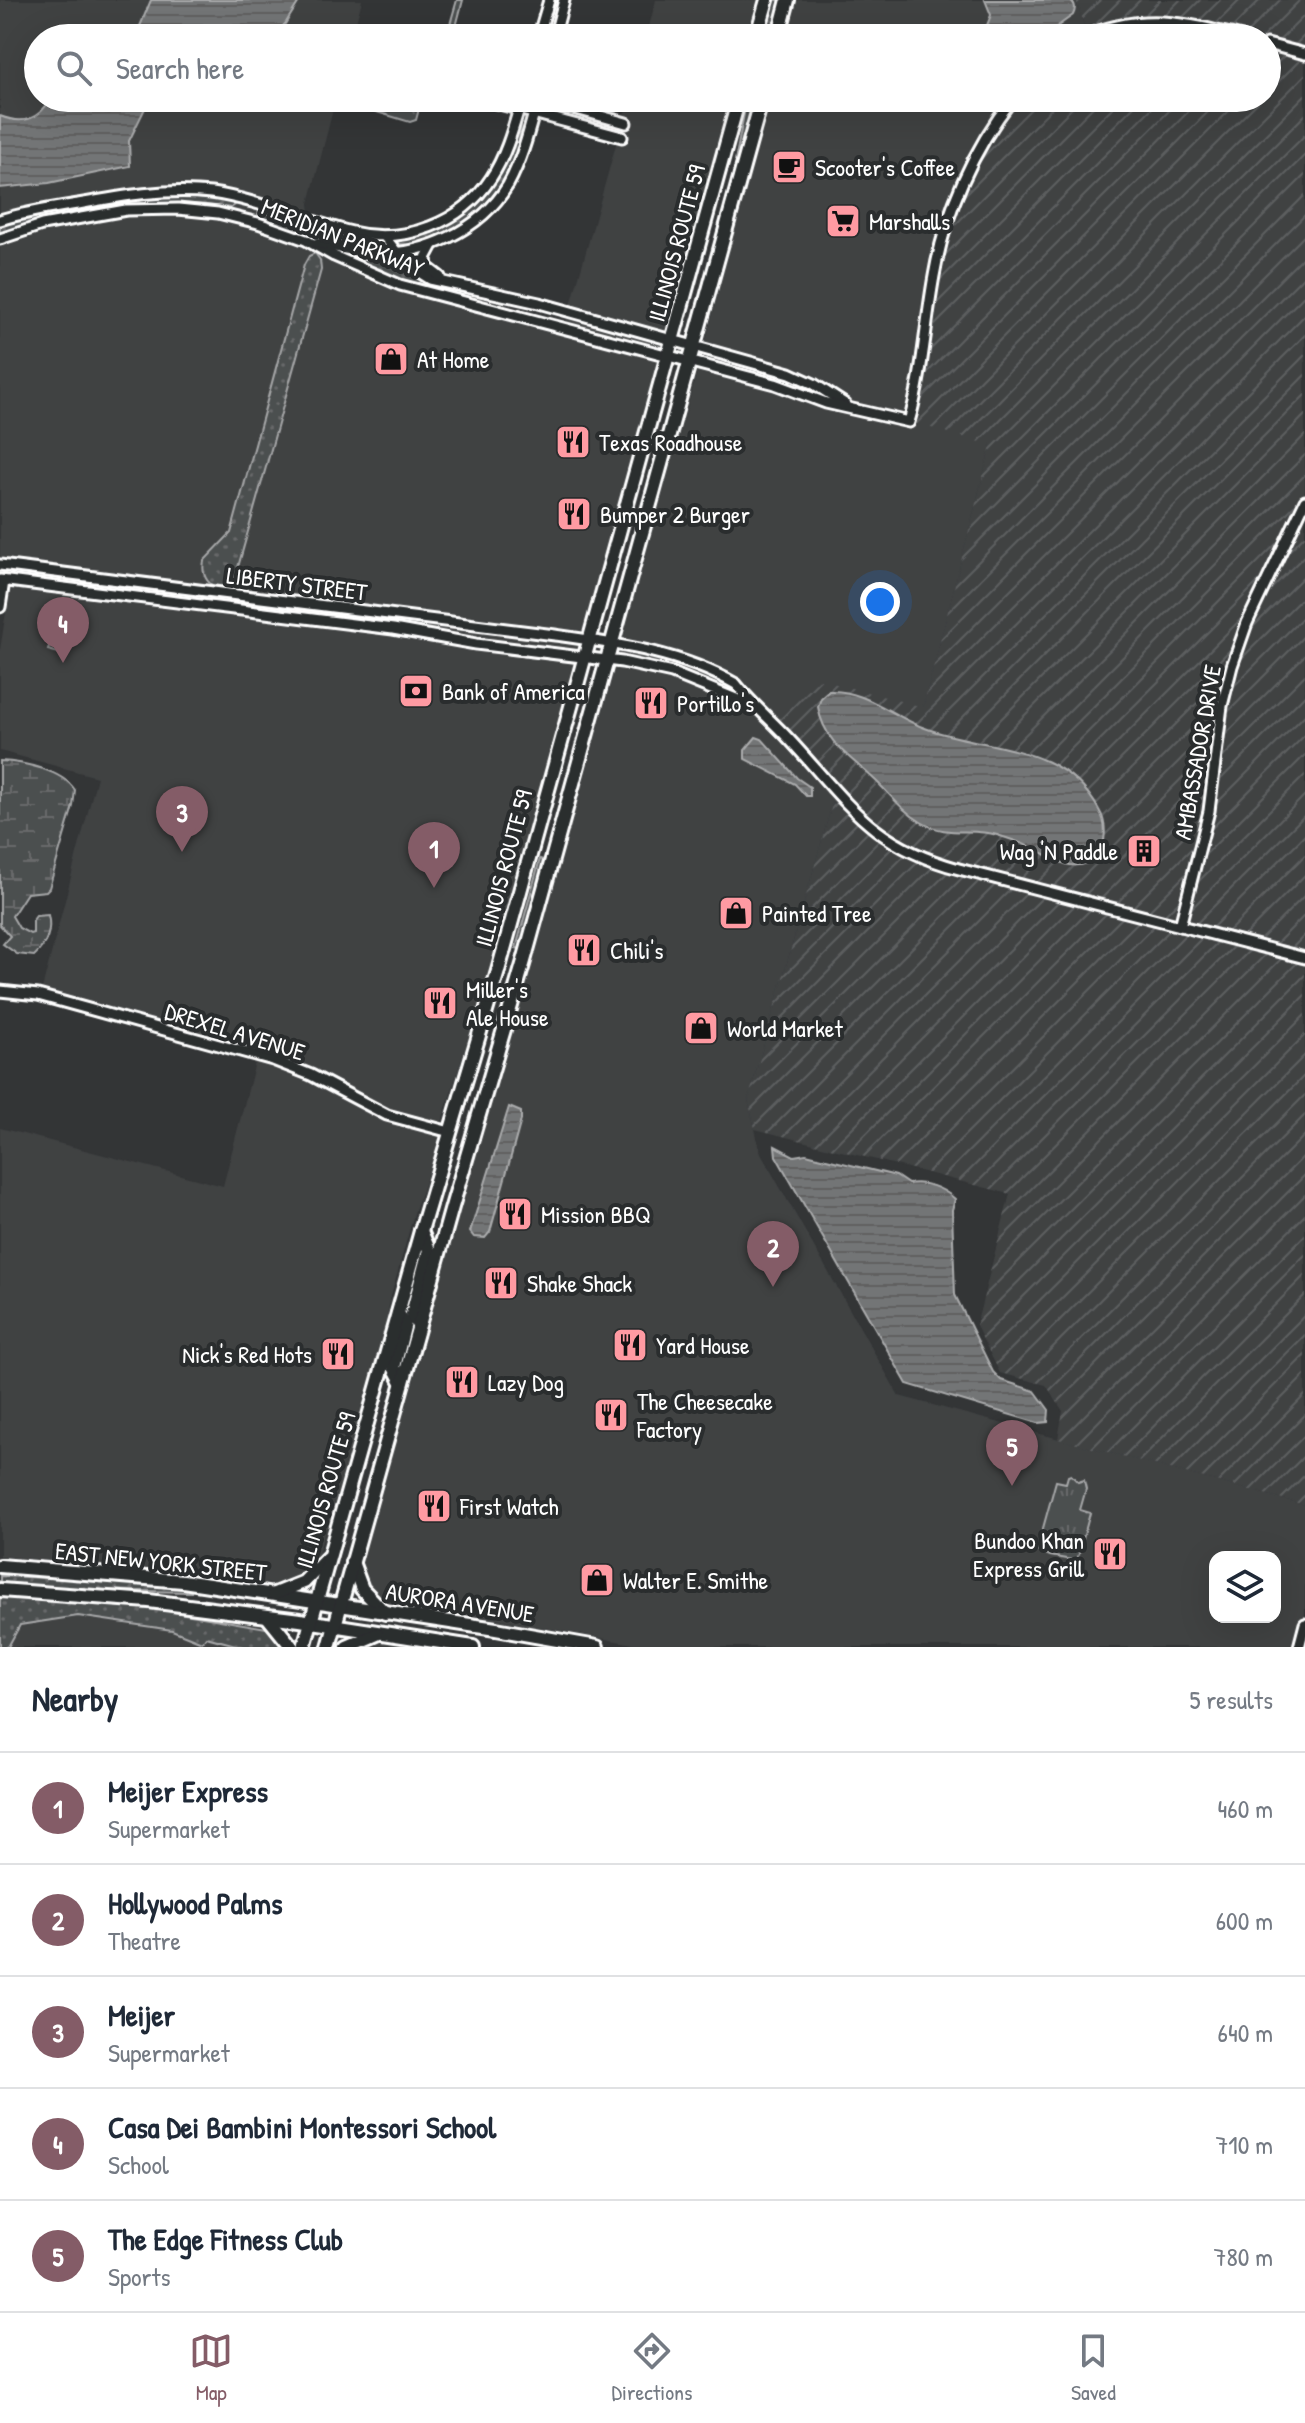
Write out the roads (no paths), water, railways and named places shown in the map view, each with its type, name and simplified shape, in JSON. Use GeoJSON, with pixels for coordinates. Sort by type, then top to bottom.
{"type":"FeatureCollection","features":[{"type":"Feature","properties":{"kind":"main road"},"geometry":{"type":"LineString","coordinates":[[760,24],[767,0]]}},
{"type":"Feature","properties":{"kind":"main road"},"geometry":{"type":"LineString","coordinates":[[782,24],[788,0]]}},
{"type":"Feature","properties":{"kind":"main road","name":"ILLINOIS ROUTE 59"},"geometry":{"type":"LineString","coordinates":[[304,1647],[498,971],[735,112]]}},
{"type":"Feature","properties":{"kind":"main road","name":"ILLINOIS ROUTE 59"},"geometry":{"type":"LineString","coordinates":[[329,1647],[402,1382],[520,978],[758,112]]}},
{"type":"Feature","properties":{"kind":"main road"},"geometry":{"type":"LineString","coordinates":[[418,1326],[412,1314],[429,1250],[421,1231]]}},
{"type":"Feature","properties":{"kind":"main road"},"geometry":{"type":"LineString","coordinates":[[398,1314],[405,1323],[394,1367],[402,1382]]}},
{"type":"Feature","properties":{"kind":"main road"},"geometry":{"type":"LineString","coordinates":[[273,1594],[304,1582],[330,1556]]}},
{"type":"Feature","properties":{"kind":"main road"},"geometry":{"type":"LineString","coordinates":[[352,1562],[362,1589],[385,1613]]}},
{"type":"Feature","properties":{"kind":"main road","name":"EAST NEW YORK STREET"},"geometry":{"type":"LineString","coordinates":[[0,1566],[152,1577],[317,1601]]}},
{"type":"Feature","properties":{"kind":"main road","name":"EAST NEW YORK STREET"},"geometry":{"type":"LineString","coordinates":[[0,1590],[127,1598],[311,1622]]}},
{"type":"Feature","properties":{"kind":"main road","name":"AURORA AVENUE"},"geometry":{"type":"LineString","coordinates":[[317,1601],[597,1647]]}},
{"type":"Feature","properties":{"kind":"main road"},"geometry":{"type":"LineString","coordinates":[[267,1616],[292,1647]]}},
{"type":"Feature","properties":{"kind":"main road","name":"AURORA AVENUE"},"geometry":{"type":"LineString","coordinates":[[311,1622],[473,1647]]}},
{"type":"Feature","properties":{"kind":"main road"},"geometry":{"type":"LineString","coordinates":[[347,1647],[380,1633]]}},
{"type":"Feature","properties":{"kind":"street"},"geometry":{"type":"LineString","coordinates":[[542,24],[549,0]]}},
{"type":"Feature","properties":{"kind":"street"},"geometry":{"type":"LineString","coordinates":[[558,24],[564,0]]}},
{"type":"Feature","properties":{"kind":"street"},"geometry":{"type":"LineString","coordinates":[[1123,24],[1158,20],[1189,24]]}},
{"type":"Feature","properties":{"kind":"street"},"geometry":{"type":"LineString","coordinates":[[1281,48],[1305,54]]}},
{"type":"Feature","properties":{"kind":"street"},"geometry":{"type":"LineString","coordinates":[[384,236],[403,234],[439,223],[470,203],[492,177],[503,157],[518,112]]}},
{"type":"Feature","properties":{"kind":"street"},"geometry":{"type":"LineString","coordinates":[[530,112],[622,137]]}},
{"type":"Feature","properties":{"kind":"street"},"geometry":{"type":"LineString","coordinates":[[587,112],[626,123]]}},
{"type":"Feature","properties":{"kind":"street","name":"MERIDIAN PARKWAY"},"geometry":{"type":"LineString","coordinates":[[0,239],[24,229],[126,210],[195,210],[234,217],[306,240],[400,285],[775,384],[826,403],[909,422],[921,371],[934,273],[946,227],[976,156],[1004,112]]}},
{"type":"Feature","properties":{"kind":"street"},"geometry":{"type":"LineString","coordinates":[[306,240],[372,253],[398,252],[434,244],[469,225],[499,197],[518,164],[534,113]]}},
{"type":"Feature","properties":{"kind":"street","name":"MERIDIAN PARKWAY"},"geometry":{"type":"LineString","coordinates":[[0,217],[125,195],[192,191],[251,201],[353,232],[384,236],[413,270],[430,279],[672,340],[802,378],[848,406]]}},
{"type":"Feature","properties":{"kind":"street","name":"MERIDIAN PARKWAY"},"geometry":{"type":"LineString","coordinates":[[434,244],[426,258],[427,267],[432,274],[450,282]]}},
{"type":"Feature","properties":{"kind":"street","name":"AMBASSADOR DRIVE"},"geometry":{"type":"LineString","coordinates":[[1180,926],[1209,811],[1222,706],[1232,666],[1247,623],[1305,501]]}},
{"type":"Feature","properties":{"kind":"street","name":"LIBERTY STREET"},"geometry":{"type":"LineString","coordinates":[[0,565],[590,640],[676,658],[711,670],[736,684],[855,814],[913,853],[950,867],[1305,958]]}},
{"type":"Feature","properties":{"kind":"street"},"geometry":{"type":"LineString","coordinates":[[0,607],[2,580]]}},
{"type":"Feature","properties":{"kind":"street","name":"LIBERTY STREET"},"geometry":{"type":"LineString","coordinates":[[2,580],[393,629],[476,644],[608,660],[672,673],[756,707]]}},
{"type":"Feature","properties":{"kind":"street","name":"DREXEL AVENUE"},"geometry":{"type":"LineString","coordinates":[[0,991],[38,995],[273,1060],[311,1075],[387,1115],[450,1132]]}},
{"type":"Feature","properties":{"kind":"street"},"geometry":{"type":"LineString","coordinates":[[1299,1647],[1305,1624]]}},
{"type":"Feature","properties":{"kind":"place","name":"Scooter's Coffee"},"geometry":{"type":"Point","coordinates":[789,167]}},
{"type":"Feature","properties":{"kind":"place","name":"Marshalls"},"geometry":{"type":"Point","coordinates":[843,221]}},
{"type":"Feature","properties":{"kind":"place","name":"At Home"},"geometry":{"type":"Point","coordinates":[391,359]}},
{"type":"Feature","properties":{"kind":"place","name":"Texas Roadhouse"},"geometry":{"type":"Point","coordinates":[573,442]}},
{"type":"Feature","properties":{"kind":"place","name":"Bumper 2 Burger"},"geometry":{"type":"Point","coordinates":[574,514]}},
{"type":"Feature","properties":{"kind":"place","name":"Casa Dei Bambini Montessori School"},"geometry":{"type":"Point","coordinates":[63,663]}},
{"type":"Feature","properties":{"kind":"place","name":"Bank of America"},"geometry":{"type":"Point","coordinates":[416,691]}},
{"type":"Feature","properties":{"kind":"place","name":"Portillo's"},"geometry":{"type":"Point","coordinates":[651,703]}},
{"type":"Feature","properties":{"kind":"place","name":"Wag 'N Paddle"},"geometry":{"type":"Point","coordinates":[1144,851]}},
{"type":"Feature","properties":{"kind":"place","name":"Meijer"},"geometry":{"type":"Point","coordinates":[182,852]}},
{"type":"Feature","properties":{"kind":"place","name":"Meijer Express"},"geometry":{"type":"Point","coordinates":[434,888]}},
{"type":"Feature","properties":{"kind":"place","name":"Painted Tree"},"geometry":{"type":"Point","coordinates":[736,913]}},
{"type":"Feature","properties":{"kind":"place","name":"Chili's"},"geometry":{"type":"Point","coordinates":[584,950]}},
{"type":"Feature","properties":{"kind":"place","name":"Miller's Ale House"},"geometry":{"type":"Point","coordinates":[440,1003]}},
{"type":"Feature","properties":{"kind":"place","name":"World Market"},"geometry":{"type":"Point","coordinates":[701,1028]}},
{"type":"Feature","properties":{"kind":"place","name":"Mission BBQ"},"geometry":{"type":"Point","coordinates":[515,1214]}},
{"type":"Feature","properties":{"kind":"place","name":"Shake Shack"},"geometry":{"type":"Point","coordinates":[501,1283]}},
{"type":"Feature","properties":{"kind":"place","name":"Hollywood Palms"},"geometry":{"type":"Point","coordinates":[773,1287]}},
{"type":"Feature","properties":{"kind":"place","name":"Yard House"},"geometry":{"type":"Point","coordinates":[630,1345]}},
{"type":"Feature","properties":{"kind":"place","name":"Nick's Red Hots"},"geometry":{"type":"Point","coordinates":[338,1354]}},
{"type":"Feature","properties":{"kind":"place","name":"Lazy Dog"},"geometry":{"type":"Point","coordinates":[462,1382]}},
{"type":"Feature","properties":{"kind":"place","name":"The Cheesecake Factory"},"geometry":{"type":"Point","coordinates":[611,1415]}},
{"type":"Feature","properties":{"kind":"place","name":"The Edge Fitness Club"},"geometry":{"type":"Point","coordinates":[1012,1486]}},
{"type":"Feature","properties":{"kind":"place","name":"First Watch"},"geometry":{"type":"Point","coordinates":[434,1506]}},
{"type":"Feature","properties":{"kind":"place","name":"Bundoo Khan Express Grill"},"geometry":{"type":"Point","coordinates":[1110,1554]}},
{"type":"Feature","properties":{"kind":"place","name":"Walter E. Smithe"},"geometry":{"type":"Point","coordinates":[597,1580]}}]}
